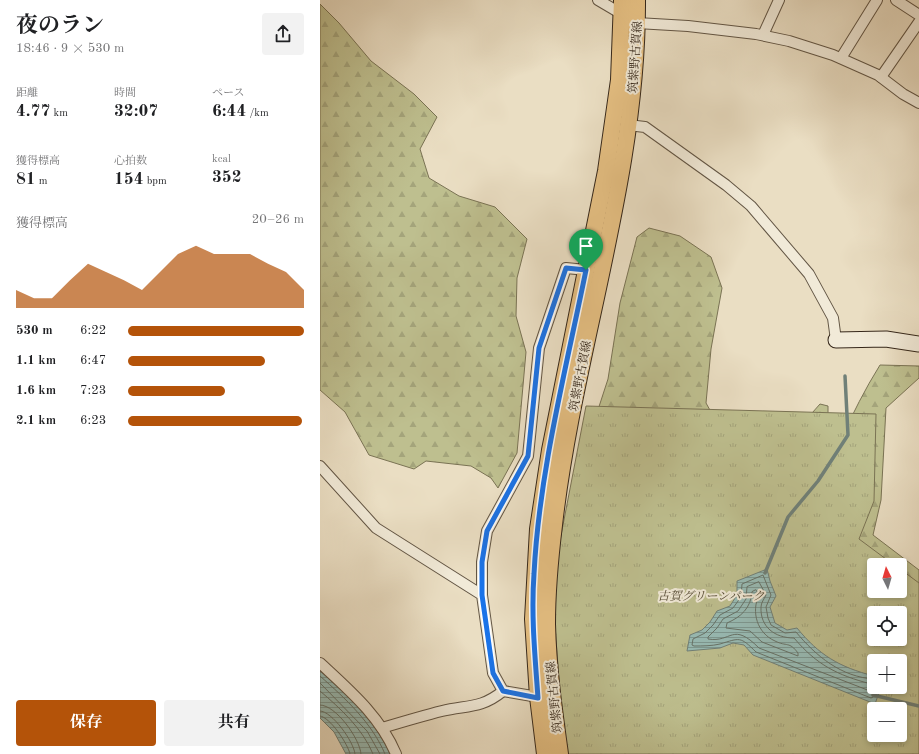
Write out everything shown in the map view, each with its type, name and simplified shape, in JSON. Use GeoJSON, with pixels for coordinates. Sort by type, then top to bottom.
{"type":"FeatureCollection","features":[{"type":"Feature","properties":{"kind":"main road","name":"筑紫野古賀線"},"geometry":{"type":"LineString","coordinates":[[560,754],[552,694],[547,624],[554,525],[564,453],[619,181],[628,125],[634,84],[637,0]]}},
{"type":"Feature","properties":{"kind":"main road","name":"筑紫野古賀線"},"geometry":{"type":"LineString","coordinates":[[545,754],[538,698],[533,619],[538,529],[550,450],[606,171],[619,80],[623,8]]}},
{"type":"Feature","properties":{"kind":"street"},"geometry":{"type":"LineString","coordinates":[[598,0],[623,8],[637,23],[688,26],[763,35],[789,41],[841,58],[882,77],[919,103]]}},
{"type":"Feature","properties":{"kind":"street"},"geometry":{"type":"LineString","coordinates":[[763,35],[780,0]]}},
{"type":"Feature","properties":{"kind":"street"},"geometry":{"type":"LineString","coordinates":[[841,58],[876,0]]}},
{"type":"Feature","properties":{"kind":"street"},"geometry":{"type":"LineString","coordinates":[[896,0],[919,15]]}},
{"type":"Feature","properties":{"kind":"street"},"geometry":{"type":"LineString","coordinates":[[882,77],[919,22]]}},
{"type":"Feature","properties":{"kind":"street"},"geometry":{"type":"LineString","coordinates":[[628,125],[645,127],[726,185],[752,206],[809,274],[833,318],[836,340],[886,339],[919,344]]}},
{"type":"Feature","properties":{"kind":"street"},"geometry":{"type":"LineString","coordinates":[[538,698],[503,691],[493,673],[482,595],[482,562],[487,531],[528,456],[539,348],[566,268],[586,270]]}},
{"type":"Feature","properties":{"kind":"street"},"geometry":{"type":"LineString","coordinates":[[320,466],[376,528],[482,595]]}},
{"type":"Feature","properties":{"kind":"street"},"geometry":{"type":"LineString","coordinates":[[320,663],[362,702],[382,728],[396,754]]}},
{"type":"Feature","properties":{"kind":"street"},"geometry":{"type":"LineString","coordinates":[[382,728],[444,711],[482,704],[492,700],[503,691]]}},
{"type":"Feature","properties":{"kind":"green space"},"geometry":{"type":"Polygon","coordinates":[[[320,4],[339,23],[371,61],[414,94],[437,117],[420,149],[429,178],[459,196],[495,207],[527,239],[517,278],[516,316],[526,352],[517,453],[498,488],[491,478],[471,466],[426,461],[414,469],[369,455],[345,412],[320,390],[320,4]]]}},
{"type":"Feature","properties":{"kind":"green space"},"geometry":{"type":"Polygon","coordinates":[[[649,228],[680,236],[711,257],[722,288],[711,349],[706,403],[721,430],[747,454],[771,447],[789,437],[804,423],[820,404],[828,406],[828,425],[816,442],[781,472],[754,517],[739,537],[698,552],[677,567],[625,578],[577,569],[573,508],[594,422],[608,379],[620,303],[637,237],[649,228]]]}},
{"type":"Feature","properties":{"kind":"green space"},"geometry":{"type":"Polygon","coordinates":[[[880,365],[919,366],[919,378],[886,408],[881,500],[873,535],[903,558],[867,558],[867,598],[907,598],[907,561],[919,570],[919,661],[906,646],[907,606],[869,606],[808,516],[841,439],[859,402],[880,365]]]}},
{"type":"Feature","properties":{"kind":"green space","name":"古賀グリーンパーク"},"geometry":{"type":"Polygon","coordinates":[[[586,406],[876,414],[874,501],[859,539],[885,558],[867,558],[867,598],[907,598],[907,574],[919,583],[919,754],[566,754],[563,738],[552,582],[586,406]]]}},
{"type":"Feature","properties":{"kind":"water"},"geometry":{"type":"Polygon","coordinates":[[[767,569],[776,596],[770,607],[775,623],[787,630],[797,628],[813,646],[831,659],[840,664],[867,674],[867,694],[879,694],[876,702],[870,702],[753,655],[744,645],[733,643],[720,648],[687,651],[690,635],[702,630],[710,622],[717,611],[730,606],[737,595],[737,581],[767,569]]]}},
{"type":"Feature","properties":{"kind":"water"},"geometry":{"type":"Polygon","coordinates":[[[320,671],[341,689],[369,719],[377,730],[390,754],[346,754],[334,732],[320,718],[320,671]]]}},
{"type":"Feature","properties":{"kind":"waterway"},"geometry":{"type":"LineString","coordinates":[[765,573],[788,517],[818,481],[848,435],[845,376]]}},
{"type":"Feature","properties":{"kind":"waterway"},"geometry":{"type":"LineString","coordinates":[[873,695],[919,706]]}},
{"type":"Feature","properties":{"kind":"route"},"geometry":{"type":"LineString","coordinates":[[566,268],[586,270],[550,450],[538,529],[534,574],[533,619],[538,698],[503,691],[496,682],[493,673],[482,595],[482,562],[487,531],[528,456],[539,348],[566,268]]}}]}
